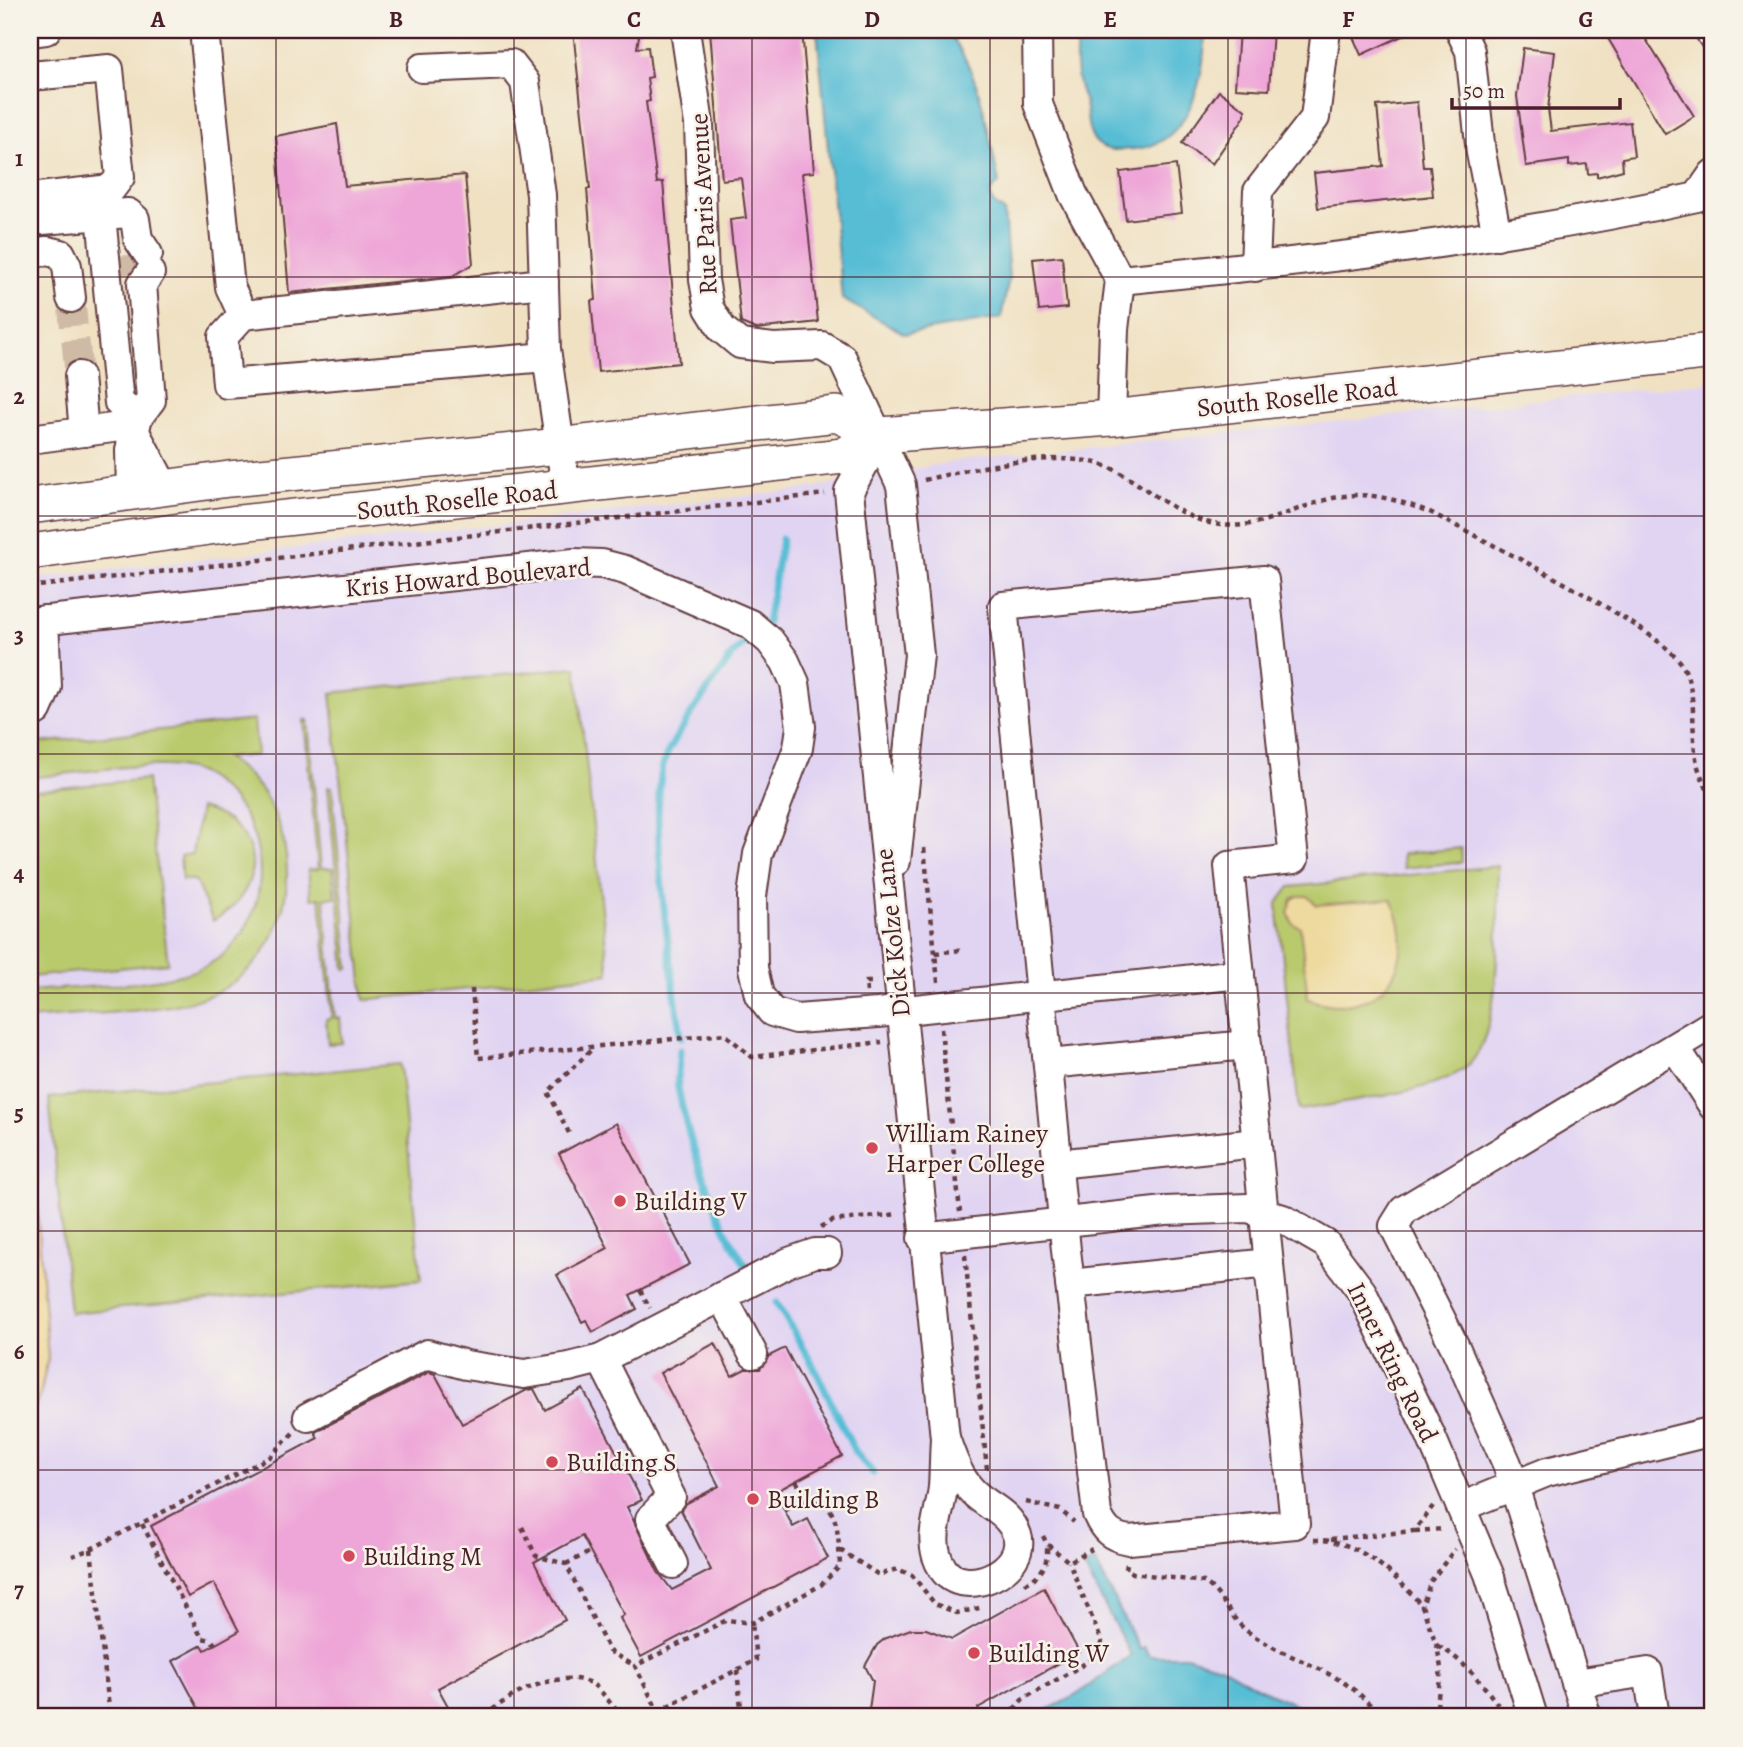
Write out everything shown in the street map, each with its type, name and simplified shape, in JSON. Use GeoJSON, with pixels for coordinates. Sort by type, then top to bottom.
{"type":"FeatureCollection","features":[{"type":"Feature","properties":{"kind":"main road","name":"South Roselle Road"},"geometry":{"type":"LineString","coordinates":[[30,552],[231,524],[843,456],[880,435],[1111,418],[1713,351]]}},
{"type":"Feature","properties":{"kind":"main road","name":"South Roselle Road"},"geometry":{"type":"LineString","coordinates":[[30,506],[147,489],[837,414],[880,435]]}},
{"type":"Feature","properties":{"kind":"street"},"geometry":{"type":"LineString","coordinates":[[30,32],[46,30]]}},
{"type":"Feature","properties":{"kind":"street"},"geometry":{"type":"LineString","coordinates":[[204,30],[230,287],[243,315]]}},
{"type":"Feature","properties":{"kind":"street","name":"Rue Paris Avenue"},"geometry":{"type":"LineString","coordinates":[[685,30],[699,124],[704,280],[709,308],[722,329],[740,344],[773,348],[822,346],[842,358],[901,485],[919,654],[889,913]]}},
{"type":"Feature","properties":{"kind":"street"},"geometry":{"type":"LineString","coordinates":[[1037,30],[1038,104],[1073,194],[1120,280],[1114,329],[1111,418]]}},
{"type":"Feature","properties":{"kind":"street"},"geometry":{"type":"LineString","coordinates":[[1255,267],[1258,191],[1315,118],[1326,30]]}},
{"type":"Feature","properties":{"kind":"street"},"geometry":{"type":"LineString","coordinates":[[1460,30],[1470,51],[1482,153],[1497,235]]}},
{"type":"Feature","properties":{"kind":"street"},"geometry":{"type":"LineString","coordinates":[[1709,30],[1713,37]]}},
{"type":"Feature","properties":{"kind":"street"},"geometry":{"type":"LineString","coordinates":[[422,68],[511,64],[525,82],[541,195],[547,357],[566,488]]}},
{"type":"Feature","properties":{"kind":"street"},"geometry":{"type":"LineString","coordinates":[[30,76],[109,69],[120,177],[111,189],[30,198]]}},
{"type":"Feature","properties":{"kind":"street"},"geometry":{"type":"LineString","coordinates":[[1120,280],[1255,267],[1581,222],[1697,197],[1713,174]]}},
{"type":"Feature","properties":{"kind":"street"},"geometry":{"type":"LineString","coordinates":[[30,222],[128,213],[135,219],[151,400],[136,425]]}},
{"type":"Feature","properties":{"kind":"street"},"geometry":{"type":"LineString","coordinates":[[102,215],[119,403],[136,425],[147,489]]}},
{"type":"Feature","properties":{"kind":"street"},"geometry":{"type":"LineString","coordinates":[[30,253],[47,251],[61,254],[67,267],[72,298]]}},
{"type":"Feature","properties":{"kind":"street"},"geometry":{"type":"LineString","coordinates":[[544,283],[243,315],[223,337],[228,384],[547,357]]}},
{"type":"Feature","properties":{"kind":"street"},"geometry":{"type":"LineString","coordinates":[[79,376],[84,432]]}},
{"type":"Feature","properties":{"kind":"street"},"geometry":{"type":"LineString","coordinates":[[30,439],[136,425]]}},
{"type":"Feature","properties":{"kind":"street"},"geometry":{"type":"LineString","coordinates":[[849,491],[880,435]]}},
{"type":"Feature","properties":{"kind":"street","name":"Dick Kolze Lane"},"geometry":{"type":"LineString","coordinates":[[849,491],[889,913],[889,1012],[922,1238],[945,1438]]}},
{"type":"Feature","properties":{"kind":"street","name":"Kris Howard Boulevard"},"geometry":{"type":"LineString","coordinates":[[37,621],[574,563],[602,564],[625,570],[750,624],[770,641],[785,661],[798,694],[801,727],[798,748],[758,853],[751,939],[759,995],[772,1012],[796,1019],[889,1012],[1240,974]]}},
{"type":"Feature","properties":{"kind":"street"},"geometry":{"type":"LineString","coordinates":[[1264,580],[1294,859],[1229,866],[1240,974],[1295,1524],[1129,1540],[1114,1537],[1103,1527],[1097,1514],[1063,1222],[1003,606],[1264,580]]}},
{"type":"Feature","properties":{"kind":"street"},"geometry":{"type":"LineString","coordinates":[[30,714],[37,710],[47,687],[37,621]]}},
{"type":"Feature","properties":{"kind":"street"},"geometry":{"type":"LineString","coordinates":[[1587,1717],[1514,1485],[1455,1347],[1394,1226],[1404,1210],[1712,1027]]}},
{"type":"Feature","properties":{"kind":"street"},"geometry":{"type":"LineString","coordinates":[[1048,1064],[1247,1045]]}},
{"type":"Feature","properties":{"kind":"street"},"geometry":{"type":"LineString","coordinates":[[1675,1047],[1713,1106]]}},
{"type":"Feature","properties":{"kind":"street"},"geometry":{"type":"LineString","coordinates":[[1057,1164],[1257,1143]]}},
{"type":"Feature","properties":{"kind":"street","name":"Inner Ring Road"},"geometry":{"type":"LineString","coordinates":[[922,1238],[1165,1211],[1221,1208],[1264,1211],[1326,1244],[1362,1292],[1430,1434],[1450,1512],[1493,1586],[1533,1717]]}},
{"type":"Feature","properties":{"kind":"street"},"geometry":{"type":"LineString","coordinates":[[308,1417],[427,1354],[466,1365],[524,1374],[601,1359],[789,1262],[827,1252]]}},
{"type":"Feature","properties":{"kind":"street"},"geometry":{"type":"LineString","coordinates":[[1070,1284],[1269,1263]]}},
{"type":"Feature","properties":{"kind":"street"},"geometry":{"type":"LineString","coordinates":[[722,1296],[753,1354]]}},
{"type":"Feature","properties":{"kind":"street"},"geometry":{"type":"LineString","coordinates":[[601,1359],[671,1497],[650,1519],[673,1564]]}},
{"type":"Feature","properties":{"kind":"street"},"geometry":{"type":"LineString","coordinates":[[1450,1512],[1547,1472],[1713,1431]]}},
{"type":"Feature","properties":{"kind":"street"},"geometry":{"type":"LineString","coordinates":[[945,1438],[958,1473],[980,1499],[1003,1513],[1018,1537],[1018,1550],[1013,1560],[1002,1570],[974,1582],[959,1582],[945,1573],[933,1546],[932,1533],[943,1488],[945,1438]]}},
{"type":"Feature","properties":{"kind":"street"},"geometry":{"type":"LineString","coordinates":[[1577,1683],[1648,1672],[1655,1717]]}},
{"type":"Feature","properties":{"kind":"path"},"geometry":{"type":"LineString","coordinates":[[901,485],[965,470],[1043,460],[1082,460],[1114,469],[1179,510],[1215,524],[1254,523],[1343,496],[1370,495],[1421,509],[1622,617],[1662,643],[1684,666],[1693,697],[1698,766],[1713,802]]}},
{"type":"Feature","properties":{"kind":"path"},"geometry":{"type":"LineString","coordinates":[[30,587],[229,566],[849,491]]}},
{"type":"Feature","properties":{"kind":"path"},"geometry":{"type":"LineString","coordinates":[[923,843],[988,1479]]}},
{"type":"Feature","properties":{"kind":"path"},"geometry":{"type":"LineString","coordinates":[[934,953],[961,950]]}},
{"type":"Feature","properties":{"kind":"path"},"geometry":{"type":"LineString","coordinates":[[472,989],[478,1058],[725,1034],[752,1057],[873,1043]]}},
{"type":"Feature","properties":{"kind":"path"},"geometry":{"type":"LineString","coordinates":[[569,1133],[548,1092],[591,1049]]}},
{"type":"Feature","properties":{"kind":"path"},"geometry":{"type":"LineString","coordinates":[[72,1556],[142,1524],[270,1457],[308,1417]]}},
{"type":"Feature","properties":{"kind":"path"},"geometry":{"type":"LineString","coordinates":[[796,1480],[807,1500]]}},
{"type":"Feature","properties":{"kind":"path"},"geometry":{"type":"LineString","coordinates":[[1016,1498],[1060,1510],[1080,1527]]}},
{"type":"Feature","properties":{"kind":"path"},"geometry":{"type":"LineString","coordinates":[[635,1666],[727,1620],[752,1623],[821,1585],[840,1566],[832,1513],[822,1502],[807,1500],[785,1510]]}},
{"type":"Feature","properties":{"kind":"path"},"geometry":{"type":"LineString","coordinates":[[1029,1503],[1034,1513]]}},
{"type":"Feature","properties":{"kind":"path"},"geometry":{"type":"LineString","coordinates":[[1414,1531],[1450,1512]]}},
{"type":"Feature","properties":{"kind":"path"},"geometry":{"type":"LineString","coordinates":[[1301,1541],[1414,1531],[1450,1512]]}},
{"type":"Feature","properties":{"kind":"path"},"geometry":{"type":"LineString","coordinates":[[142,1524],[202,1638],[215,1644]]}},
{"type":"Feature","properties":{"kind":"path"},"geometry":{"type":"LineString","coordinates":[[1007,1717],[1023,1699],[1093,1659],[1102,1643],[1069,1563],[1047,1544],[1038,1524]]}},
{"type":"Feature","properties":{"kind":"path"},"geometry":{"type":"LineString","coordinates":[[522,1527],[536,1556],[566,1564],[590,1552]]}},
{"type":"Feature","properties":{"kind":"path"},"geometry":{"type":"LineString","coordinates":[[1069,1563],[1095,1548],[1089,1538]]}},
{"type":"Feature","properties":{"kind":"path"},"geometry":{"type":"LineString","coordinates":[[1331,1539],[1383,1566],[1422,1606],[1437,1646],[1441,1687],[1436,1717]]}},
{"type":"Feature","properties":{"kind":"path"},"geometry":{"type":"LineString","coordinates":[[1422,1606],[1431,1581],[1460,1544]]}},
{"type":"Feature","properties":{"kind":"path"},"geometry":{"type":"LineString","coordinates":[[91,1549],[110,1717]]}},
{"type":"Feature","properties":{"kind":"path"},"geometry":{"type":"LineString","coordinates":[[1127,1557],[1126,1569],[1133,1573],[1204,1582],[1212,1587],[1235,1621],[1247,1631],[1344,1683],[1360,1694],[1379,1717]]}},
{"type":"Feature","properties":{"kind":"path"},"geometry":{"type":"LineString","coordinates":[[566,1564],[609,1651],[635,1666],[657,1711]]}},
{"type":"Feature","properties":{"kind":"path"},"geometry":{"type":"LineString","coordinates":[[646,1717],[755,1660],[752,1623]]}},
{"type":"Feature","properties":{"kind":"path"},"geometry":{"type":"LineString","coordinates":[[1437,1646],[1451,1653],[1482,1685],[1506,1717]]}},
{"type":"Feature","properties":{"kind":"path"},"geometry":{"type":"LineString","coordinates":[[737,1670],[742,1717]]}},
{"type":"Feature","properties":{"kind":"path"},"geometry":{"type":"LineString","coordinates":[[485,1717],[541,1684],[563,1677],[581,1679],[594,1685],[626,1717]]}},
{"type":"Feature","properties":{"kind":"shaded area","name":"William Rainey Harper College"},"geometry":{"type":"Polygon","coordinates":[[[1713,382],[1713,1717],[30,1717],[30,579],[799,490],[951,462],[1713,382]]]}},
{"type":"Feature","properties":{"kind":"green space"},"geometry":{"type":"Polygon","coordinates":[[[576,667],[609,974],[364,1000],[331,693],[576,667]]]}},
{"type":"Feature","properties":{"kind":"green space"},"geometry":{"type":"Polygon","coordinates":[[[254,720],[257,755],[226,758],[254,782],[274,812],[285,846],[287,882],[280,918],[265,950],[241,977],[208,996],[190,1002],[121,1012],[30,1019],[30,991],[147,981],[192,972],[208,965],[229,949],[245,929],[255,907],[260,882],[259,857],[253,833],[242,810],[225,791],[203,775],[189,769],[153,766],[30,778],[30,744],[254,720]]]}},
{"type":"Feature","properties":{"kind":"green space"},"geometry":{"type":"Polygon","coordinates":[[[304,720],[308,720],[321,868],[332,868],[335,897],[324,898],[335,1018],[340,1018],[342,1043],[328,1044],[326,1019],[332,1018],[320,898],[311,899],[308,870],[318,869],[304,720]]]}},
{"type":"Feature","properties":{"kind":"green space"},"geometry":{"type":"Polygon","coordinates":[[[147,779],[168,963],[30,977],[30,791],[147,779]]]}},
{"type":"Feature","properties":{"kind":"green space"},"geometry":{"type":"Polygon","coordinates":[[[328,787],[332,787],[349,969],[345,969],[328,787]]]}},
{"type":"Feature","properties":{"kind":"green space"},"geometry":{"type":"Polygon","coordinates":[[[200,808],[221,816],[237,828],[247,842],[252,858],[251,875],[244,892],[231,908],[213,921],[195,880],[182,880],[180,856],[192,854],[200,808]]]}},
{"type":"Feature","properties":{"kind":"green space"},"geometry":{"type":"Polygon","coordinates":[[[1461,848],[1462,862],[1403,868],[1402,854],[1461,848]]]}},
{"type":"Feature","properties":{"kind":"green space"},"geometry":{"type":"Polygon","coordinates":[[[1498,866],[1498,943],[1493,1003],[1487,1030],[1478,1052],[1465,1068],[1450,1077],[1409,1090],[1299,1110],[1277,904],[1290,887],[1498,866]]]}},
{"type":"Feature","properties":{"kind":"green space"},"geometry":{"type":"Polygon","coordinates":[[[400,1064],[421,1280],[70,1313],[49,1098],[400,1064]]]}},
{"type":"Feature","properties":{"kind":"sand"},"geometry":{"type":"Polygon","coordinates":[[[1307,896],[1317,905],[1391,899],[1400,923],[1402,945],[1398,966],[1388,983],[1374,996],[1355,1003],[1333,1005],[1308,999],[1300,927],[1293,924],[1288,913],[1292,899],[1307,896]]]}},
{"type":"Feature","properties":{"kind":"sand"},"geometry":{"type":"Polygon","coordinates":[[[30,1109],[48,1358],[40,1395],[30,1417],[30,1109]]]}},
{"type":"Feature","properties":{"kind":"water"},"geometry":{"type":"Polygon","coordinates":[[[817,30],[946,30],[958,46],[968,64],[982,102],[999,183],[990,192],[993,203],[1004,211],[1009,279],[1001,318],[905,334],[842,299],[817,30]]]}},
{"type":"Feature","properties":{"kind":"water"},"geometry":{"type":"Polygon","coordinates":[[[1078,30],[1200,30],[1205,35],[1197,90],[1180,124],[1168,136],[1152,145],[1125,150],[1109,149],[1095,141],[1089,130],[1077,72],[1078,30]]]}},
{"type":"Feature","properties":{"kind":"water"},"geometry":{"type":"Polygon","coordinates":[[[1095,1561],[1139,1649],[1144,1647],[1149,1656],[1186,1656],[1220,1666],[1260,1689],[1304,1708],[1315,1717],[1044,1717],[1047,1710],[1075,1696],[1131,1655],[1084,1567],[1095,1561]]]}},
{"type":"Feature","properties":{"kind":"building"},"geometry":{"type":"Polygon","coordinates":[[[573,30],[640,30],[637,48],[648,47],[652,77],[647,78],[650,101],[646,102],[657,183],[663,182],[679,363],[598,372],[591,301],[596,300],[587,189],[590,189],[573,30]]]}},
{"type":"Feature","properties":{"kind":"building"},"geometry":{"type":"Polygon","coordinates":[[[710,30],[802,30],[814,172],[802,173],[818,322],[756,329],[741,323],[730,220],[746,218],[741,178],[722,180],[710,30]]]}},
{"type":"Feature","properties":{"kind":"building"},"geometry":{"type":"Polygon","coordinates":[[[1239,30],[1273,30],[1269,90],[1235,88],[1239,30]]]}},
{"type":"Feature","properties":{"kind":"building"},"geometry":{"type":"Polygon","coordinates":[[[1350,30],[1415,30],[1361,55],[1350,30]]]}},
{"type":"Feature","properties":{"kind":"building"},"geometry":{"type":"Polygon","coordinates":[[[1603,30],[1640,30],[1694,116],[1665,134],[1603,30]]]}},
{"type":"Feature","properties":{"kind":"building"},"geometry":{"type":"Polygon","coordinates":[[[1523,48],[1555,52],[1548,109],[1551,131],[1630,122],[1634,156],[1622,158],[1623,170],[1597,177],[1597,173],[1588,174],[1587,164],[1569,166],[1569,160],[1526,166],[1517,96],[1523,48]]]}},
{"type":"Feature","properties":{"kind":"building"},"geometry":{"type":"Polygon","coordinates":[[[1219,91],[1245,110],[1245,116],[1212,164],[1182,143],[1219,91]]]}},
{"type":"Feature","properties":{"kind":"building"},"geometry":{"type":"Polygon","coordinates":[[[1417,102],[1423,167],[1430,167],[1433,196],[1318,208],[1314,173],[1383,166],[1377,106],[1417,102]]]}},
{"type":"Feature","properties":{"kind":"building"},"geometry":{"type":"Polygon","coordinates":[[[337,124],[345,186],[465,175],[473,264],[452,276],[289,293],[276,136],[337,124]]]}},
{"type":"Feature","properties":{"kind":"building"},"geometry":{"type":"Polygon","coordinates":[[[1176,165],[1182,213],[1126,220],[1120,172],[1176,165]]]}},
{"type":"Feature","properties":{"kind":"building"},"geometry":{"type":"Polygon","coordinates":[[[1062,256],[1067,308],[1039,311],[1033,259],[1062,256]]]}},
{"type":"Feature","properties":{"kind":"building","name":"Building V"},"geometry":{"type":"Polygon","coordinates":[[[616,1123],[690,1264],[630,1295],[637,1309],[593,1332],[586,1320],[582,1322],[557,1275],[608,1248],[559,1154],[616,1123]]]}},
{"type":"Feature","properties":{"kind":"building","name":"Building M"},"geometry":{"type":"Polygon","coordinates":[[[715,1343],[732,1376],[745,1369],[760,1369],[769,1356],[785,1348],[842,1456],[775,1492],[793,1527],[808,1519],[828,1558],[641,1657],[620,1618],[624,1615],[582,1536],[534,1562],[565,1620],[438,1688],[454,1717],[203,1717],[173,1661],[202,1645],[205,1650],[239,1631],[214,1583],[188,1597],[151,1526],[318,1438],[315,1432],[429,1372],[435,1374],[462,1424],[527,1390],[534,1389],[545,1410],[583,1389],[642,1500],[627,1507],[658,1572],[672,1590],[711,1570],[681,1510],[685,1504],[719,1486],[660,1373],[715,1343]]]}},
{"type":"Feature","properties":{"kind":"building","name":"Building W"},"geometry":{"type":"Polygon","coordinates":[[[1044,1588],[1079,1652],[978,1708],[981,1717],[868,1717],[873,1681],[865,1666],[877,1645],[886,1638],[911,1629],[926,1629],[952,1639],[1044,1588]]]}},
{"type":"Feature","properties":{"kind":"waterway"},"geometry":{"type":"LineString","coordinates":[[767,622],[782,539]]}},
{"type":"Feature","properties":{"kind":"waterway"},"geometry":{"type":"LineString","coordinates":[[681,1037],[662,892],[658,810],[661,778],[667,754],[681,729],[732,655],[744,643]]}},
{"type":"Feature","properties":{"kind":"waterway"},"geometry":{"type":"LineString","coordinates":[[680,1050],[678,1083],[688,1131],[713,1203],[745,1264]]}},
{"type":"Feature","properties":{"kind":"waterway"},"geometry":{"type":"LineString","coordinates":[[777,1303],[814,1367],[855,1452],[873,1473]]}},
{"type":"Feature","properties":{"kind":"tunnel"},"geometry":{"type":"LineString","coordinates":[[130,255],[131,274]]}},
{"type":"Feature","properties":{"kind":"tunnel"},"geometry":{"type":"LineString","coordinates":[[71,298],[79,376]]}},
{"type":"Feature","properties":{"kind":"place","name":"William Rainey Harper College"},"geometry":{"type":"Point","coordinates":[872,1148]}},
{"type":"Feature","properties":{"kind":"place","name":"Building V"},"geometry":{"type":"Point","coordinates":[620,1201]}},
{"type":"Feature","properties":{"kind":"place","name":"Building S"},"geometry":{"type":"Point","coordinates":[552,1462]}},
{"type":"Feature","properties":{"kind":"place","name":"Building B"},"geometry":{"type":"Point","coordinates":[753,1499]}},
{"type":"Feature","properties":{"kind":"place","name":"Building M"},"geometry":{"type":"Point","coordinates":[349,1556]}},
{"type":"Feature","properties":{"kind":"place","name":"Building W"},"geometry":{"type":"Point","coordinates":[974,1653]}}]}
